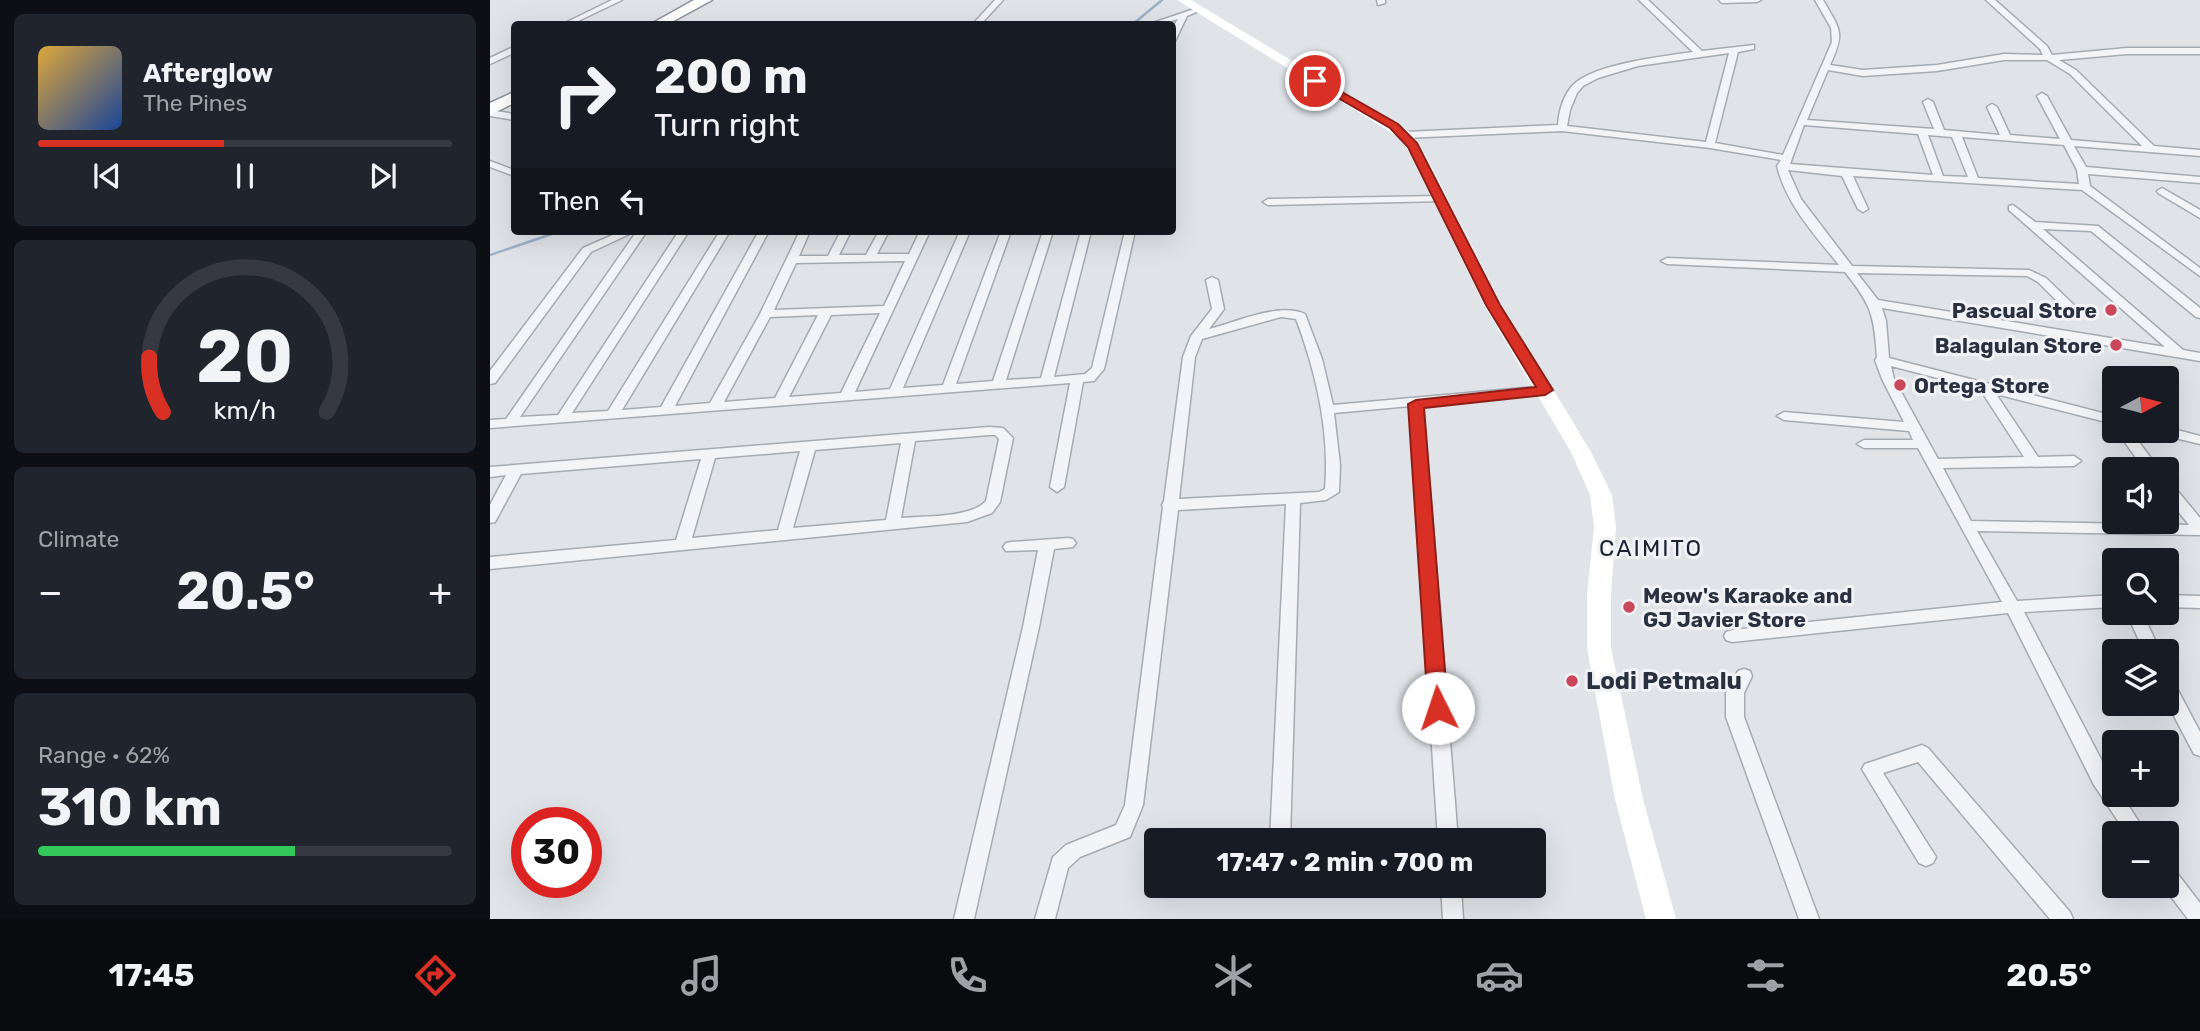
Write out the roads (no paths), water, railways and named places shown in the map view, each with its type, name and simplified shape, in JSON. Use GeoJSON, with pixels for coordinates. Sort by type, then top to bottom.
{"type":"FeatureCollection","features":[{"type":"Feature","properties":{"kind":"highway"},"geometry":{"type":"LineString","coordinates":[[663,21],[705,0]]}},
{"type":"Feature","properties":{"kind":"highway"},"geometry":{"type":"LineString","coordinates":[[490,112],[511,99]]}},
{"type":"Feature","properties":{"kind":"main road"},"geometry":{"type":"LineString","coordinates":[[1188,8],[1405,135],[1493,305],[1585,460],[1604,509],[1599,648],[1638,839],[1661,919]]}},
{"type":"Feature","properties":{"kind":"street"},"geometry":{"type":"LineString","coordinates":[[573,21],[618,0]]}},
{"type":"Feature","properties":{"kind":"street"},"geometry":{"type":"LineString","coordinates":[[980,21],[999,0]]}},
{"type":"Feature","properties":{"kind":"street"},"geometry":{"type":"LineString","coordinates":[[1643,0],[1702,56]]}},
{"type":"Feature","properties":{"kind":"street"},"geometry":{"type":"LineString","coordinates":[[1722,1],[1757,0]]}},
{"type":"Feature","properties":{"kind":"street"},"geometry":{"type":"LineString","coordinates":[[1819,0],[1837,35],[1784,162],[1788,185],[1874,303],[1884,334],[1881,360],[1921,444],[2013,607],[2100,779],[2129,821]]}},
{"type":"Feature","properties":{"kind":"street"},"geometry":{"type":"LineString","coordinates":[[1990,0],[2044,48],[2049,58],[2078,77],[2152,150]]}},
{"type":"Feature","properties":{"kind":"street"},"geometry":{"type":"LineString","coordinates":[[1160,21],[1188,8]]}},
{"type":"Feature","properties":{"kind":"street"},"geometry":{"type":"LineString","coordinates":[[1176,30],[1188,8]]}},
{"type":"Feature","properties":{"kind":"street"},"geometry":{"type":"LineString","coordinates":[[1562,128],[1566,107],[1577,86],[1583,82],[1620,69],[1751,47]]}},
{"type":"Feature","properties":{"kind":"street"},"geometry":{"type":"LineString","coordinates":[[1710,145],[1734,50]]}},
{"type":"Feature","properties":{"kind":"street"},"geometry":{"type":"LineString","coordinates":[[490,61],[511,51]]}},
{"type":"Feature","properties":{"kind":"street"},"geometry":{"type":"LineString","coordinates":[[1825,67],[1863,73],[1937,68],[1989,58],[2049,58],[2127,51],[2200,51]]}},
{"type":"Feature","properties":{"kind":"street"},"geometry":{"type":"LineString","coordinates":[[2042,96],[2081,170],[2085,187]]}},
{"type":"Feature","properties":{"kind":"street"},"geometry":{"type":"LineString","coordinates":[[1928,102],[1940,133]]}},
{"type":"Feature","properties":{"kind":"street"},"geometry":{"type":"LineString","coordinates":[[1992,107],[2007,139]]}},
{"type":"Feature","properties":{"kind":"street"},"geometry":{"type":"LineString","coordinates":[[490,112],[511,116]]}},
{"type":"Feature","properties":{"kind":"street"},"geometry":{"type":"LineString","coordinates":[[1802,121],[2200,153]]}},
{"type":"Feature","properties":{"kind":"street"},"geometry":{"type":"LineString","coordinates":[[1405,135],[1562,128],[1710,145],[1846,173],[2085,187],[2200,273]]}},
{"type":"Feature","properties":{"kind":"street"},"geometry":{"type":"LineString","coordinates":[[1922,131],[1940,180]]}},
{"type":"Feature","properties":{"kind":"street"},"geometry":{"type":"LineString","coordinates":[[1956,134],[1975,182]]}},
{"type":"Feature","properties":{"kind":"street"},"geometry":{"type":"LineString","coordinates":[[490,164],[511,172]]}},
{"type":"Feature","properties":{"kind":"street"},"geometry":{"type":"LineString","coordinates":[[2081,170],[2200,180]]}},
{"type":"Feature","properties":{"kind":"street"},"geometry":{"type":"LineString","coordinates":[[1846,173],[1863,209]]}},
{"type":"Feature","properties":{"kind":"street"},"geometry":{"type":"LineString","coordinates":[[2162,191],[2200,215]]}},
{"type":"Feature","properties":{"kind":"street"},"geometry":{"type":"LineString","coordinates":[[1268,202],[1440,199]]}},
{"type":"Feature","properties":{"kind":"street"},"geometry":{"type":"LineString","coordinates":[[2186,206],[2200,208]]}},
{"type":"Feature","properties":{"kind":"street"},"geometry":{"type":"LineString","coordinates":[[2013,208],[2180,354]]}},
{"type":"Feature","properties":{"kind":"street"},"geometry":{"type":"LineString","coordinates":[[2032,225],[2094,229],[2200,314]]}},
{"type":"Feature","properties":{"kind":"street"},"geometry":{"type":"LineString","coordinates":[[490,380],[587,250],[622,235]]}},
{"type":"Feature","properties":{"kind":"street"},"geometry":{"type":"LineString","coordinates":[[510,422],[639,235]]}},
{"type":"Feature","properties":{"kind":"street"},"geometry":{"type":"LineString","coordinates":[[562,418],[681,235]]}},
{"type":"Feature","properties":{"kind":"street"},"geometry":{"type":"LineString","coordinates":[[612,415],[723,235]]}},
{"type":"Feature","properties":{"kind":"street"},"geometry":{"type":"LineString","coordinates":[[666,410],[762,235]]}},
{"type":"Feature","properties":{"kind":"street"},"geometry":{"type":"LineString","coordinates":[[715,406],[766,314],[803,235]]}},
{"type":"Feature","properties":{"kind":"street"},"geometry":{"type":"LineString","coordinates":[[832,259],[844,235]]}},
{"type":"Feature","properties":{"kind":"street"},"geometry":{"type":"LineString","coordinates":[[870,258],[882,235]]}},
{"type":"Feature","properties":{"kind":"street"},"geometry":{"type":"LineString","coordinates":[[846,397],[923,235]]}},
{"type":"Feature","properties":{"kind":"street"},"geometry":{"type":"LineString","coordinates":[[894,394],[963,235]]}},
{"type":"Feature","properties":{"kind":"street"},"geometry":{"type":"LineString","coordinates":[[948,389],[1005,235]]}},
{"type":"Feature","properties":{"kind":"street"},"geometry":{"type":"LineString","coordinates":[[998,385],[1047,235]]}},
{"type":"Feature","properties":{"kind":"street"},"geometry":{"type":"LineString","coordinates":[[1045,382],[1085,235]]}},
{"type":"Feature","properties":{"kind":"street"},"geometry":{"type":"LineString","coordinates":[[490,424],[1089,378],[1098,369],[1129,235]]}},
{"type":"Feature","properties":{"kind":"street"},"geometry":{"type":"LineString","coordinates":[[792,260],[912,257]]}},
{"type":"Feature","properties":{"kind":"street"},"geometry":{"type":"LineString","coordinates":[[1667,261],[2029,273],[2038,276],[2072,309]]}},
{"type":"Feature","properties":{"kind":"street"},"geometry":{"type":"LineString","coordinates":[[1045,919],[1060,863],[1073,851],[1123,831],[1134,805],[1189,357],[1197,336],[1218,309],[1212,280]]}},
{"type":"Feature","properties":{"kind":"street"},"geometry":{"type":"LineString","coordinates":[[1874,303],[2200,358]]}},
{"type":"Feature","properties":{"kind":"street"},"geometry":{"type":"LineString","coordinates":[[766,314],[888,309]]}},
{"type":"Feature","properties":{"kind":"street"},"geometry":{"type":"LineString","coordinates":[[780,401],[827,312]]}},
{"type":"Feature","properties":{"kind":"street"},"geometry":{"type":"LineString","coordinates":[[1169,505],[1293,500],[1321,497],[1332,492],[1329,410],[1322,373],[1298,314],[1280,313],[1197,336]]}},
{"type":"Feature","properties":{"kind":"street"},"geometry":{"type":"LineString","coordinates":[[1881,360],[2102,417]]}},
{"type":"Feature","properties":{"kind":"street"},"geometry":{"type":"LineString","coordinates":[[1056,487],[1077,380]]}},
{"type":"Feature","properties":{"kind":"street"},"geometry":{"type":"LineString","coordinates":[[1984,386],[2034,462]]}},
{"type":"Feature","properties":{"kind":"street"},"geometry":{"type":"LineString","coordinates":[[1329,410],[1545,390]]}},
{"type":"Feature","properties":{"kind":"street"},"geometry":{"type":"LineString","coordinates":[[1416,404],[1447,828]]}},
{"type":"Feature","properties":{"kind":"street"},"geometry":{"type":"LineString","coordinates":[[1783,416],[1913,426]]}},
{"type":"Feature","properties":{"kind":"street"},"geometry":{"type":"LineString","coordinates":[[490,472],[989,431],[998,431],[1006,438],[993,502],[987,509],[967,517],[490,563]]}},
{"type":"Feature","properties":{"kind":"street"},"geometry":{"type":"LineString","coordinates":[[2179,435],[2200,440]]}},
{"type":"Feature","properties":{"kind":"street"},"geometry":{"type":"LineString","coordinates":[[893,524],[909,437]]}},
{"type":"Feature","properties":{"kind":"street"},"geometry":{"type":"LineString","coordinates":[[2132,443],[2143,457]]}},
{"type":"Feature","properties":{"kind":"street"},"geometry":{"type":"LineString","coordinates":[[1864,444],[1921,444]]}},
{"type":"Feature","properties":{"kind":"street"},"geometry":{"type":"LineString","coordinates":[[784,535],[809,445]]}},
{"type":"Feature","properties":{"kind":"street"},"geometry":{"type":"LineString","coordinates":[[682,545],[710,453]]}},
{"type":"Feature","properties":{"kind":"street"},"geometry":{"type":"LineString","coordinates":[[1932,464],[2074,461]]}},
{"type":"Feature","properties":{"kind":"street"},"geometry":{"type":"LineString","coordinates":[[490,517],[516,470]]}},
{"type":"Feature","properties":{"kind":"street"},"geometry":{"type":"LineString","coordinates":[[1280,828],[1293,500]]}},
{"type":"Feature","properties":{"kind":"street"},"geometry":{"type":"LineString","coordinates":[[2179,502],[2200,529]]}},
{"type":"Feature","properties":{"kind":"street"},"geometry":{"type":"LineString","coordinates":[[1965,526],[2200,529]]}},
{"type":"Feature","properties":{"kind":"street"},"geometry":{"type":"LineString","coordinates":[[1011,547],[1068,543]]}},
{"type":"Feature","properties":{"kind":"street"},"geometry":{"type":"LineString","coordinates":[[964,919],[1031,627],[1047,544]]}},
{"type":"Feature","properties":{"kind":"street"},"geometry":{"type":"LineString","coordinates":[[2179,601],[2200,601]]}},
{"type":"Feature","properties":{"kind":"street"},"geometry":{"type":"LineString","coordinates":[[1732,636],[2013,607],[2102,602]]}},
{"type":"Feature","properties":{"kind":"street"},"geometry":{"type":"LineString","coordinates":[[1744,676],[1735,693],[1735,718],[1809,919]]}},
{"type":"Feature","properties":{"kind":"street"},"geometry":{"type":"LineString","coordinates":[[2179,709],[2200,749]]}},
{"type":"Feature","properties":{"kind":"street"},"geometry":{"type":"LineString","coordinates":[[1926,857],[1871,769],[1922,753],[2063,919]]}},
{"type":"Feature","properties":{"kind":"street"},"geometry":{"type":"LineString","coordinates":[[2179,891],[2200,919]]}},
{"type":"Feature","properties":{"kind":"street"},"geometry":{"type":"LineString","coordinates":[[1452,898],[1453,919]]}},
{"type":"Feature","properties":{"kind":"waterway"},"geometry":{"type":"LineString","coordinates":[[1137,21],[1162,0]]}},
{"type":"Feature","properties":{"kind":"waterway"},"geometry":{"type":"LineString","coordinates":[[490,255],[549,235]]}},
{"type":"Feature","properties":{"kind":"place","name":"Pascual Store"},"geometry":{"type":"Point","coordinates":[2111,310]}},
{"type":"Feature","properties":{"kind":"place","name":"Balagulan Store"},"geometry":{"type":"Point","coordinates":[2116,345]}},
{"type":"Feature","properties":{"kind":"place","name":"Ortega Store"},"geometry":{"type":"Point","coordinates":[1900,385]}},
{"type":"Feature","properties":{"kind":"place","name":"Meow's Karaoke and GJ Javier Store"},"geometry":{"type":"Point","coordinates":[1629,607]}},
{"type":"Feature","properties":{"kind":"place","name":"Lodi Petmalu"},"geometry":{"type":"Point","coordinates":[1572,681]}},
{"type":"Feature","properties":{"kind":"district","name":"CAIMITO"},"geometry":{"type":"Point","coordinates":[1651,548]}}]}
